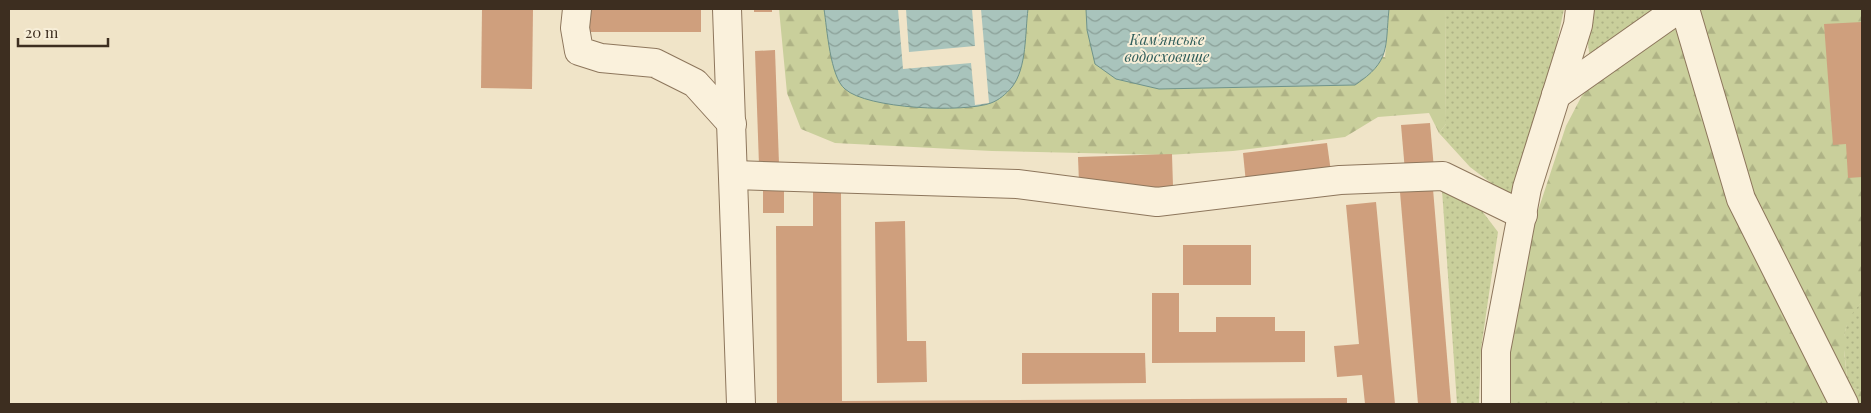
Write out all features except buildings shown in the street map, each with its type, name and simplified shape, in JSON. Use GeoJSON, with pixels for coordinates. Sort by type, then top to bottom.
{"type":"FeatureCollection","features":[{"type":"Feature","properties":{"kind":"street"},"geometry":{"type":"LineString","coordinates":[[577,9],[576,28],[580,51],[601,58],[655,63],[695,83],[732,124]]}},
{"type":"Feature","properties":{"kind":"street"},"geometry":{"type":"LineString","coordinates":[[727,9],[741,404]]}},
{"type":"Feature","properties":{"kind":"street"},"geometry":{"type":"LineString","coordinates":[[1496,404],[1496,351],[1522,215],[1528,188],[1578,25],[1580,9]]}},
{"type":"Feature","properties":{"kind":"street"},"geometry":{"type":"LineString","coordinates":[[1556,95],[1678,9]]}},
{"type":"Feature","properties":{"kind":"street"},"geometry":{"type":"LineString","coordinates":[[1685,9],[1741,199],[1844,404]]}},
{"type":"Feature","properties":{"kind":"street"},"geometry":{"type":"LineString","coordinates":[[734,176],[1017,184],[1157,202],[1340,180],[1443,176],[1522,215]]}},
{"type":"Feature","properties":{"kind":"green space"},"geometry":{"type":"Polygon","coordinates":[[[779,9],[824,9],[834,68],[951,106],[1021,66],[1028,9],[1086,9],[1087,30],[1385,57],[1389,9],[1445,9],[1446,124],[1439,133],[1429,113],[1378,117],[1345,137],[1233,151],[1167,155],[992,151],[835,143],[801,129],[787,93],[779,9]]]}},
{"type":"Feature","properties":{"kind":"green space"},"geometry":{"type":"Polygon","coordinates":[[[1445,9],[1564,9],[1542,113],[1515,201],[1470,167],[1439,133],[1446,124],[1445,9]]]}},
{"type":"Feature","properties":{"kind":"green space"},"geometry":{"type":"Polygon","coordinates":[[[1588,9],[1664,9],[1590,58],[1586,31],[1588,9]]]}},
{"type":"Feature","properties":{"kind":"green space"},"geometry":{"type":"Polygon","coordinates":[[[1690,9],[1862,9],[1862,302],[1848,321],[1845,331],[1844,352],[1848,386],[1862,391],[1862,404],[1509,404],[1508,359],[1523,256],[1566,126],[1589,82],[1690,9]]]}},
{"type":"Feature","properties":{"kind":"green space"},"geometry":{"type":"Polygon","coordinates":[[[1442,190],[1479,207],[1498,232],[1481,349],[1479,404],[1457,404],[1442,190]]]}},
{"type":"Feature","properties":{"kind":"green space"},"geometry":{"type":"Polygon","coordinates":[[[1862,302],[1862,391],[1848,386],[1843,341],[1849,314],[1862,302]]]}},
{"type":"Feature","properties":{"kind":"water"},"geometry":{"type":"Polygon","coordinates":[[[824,9],[1028,9],[1023,60],[1017,79],[1012,87],[991,103],[960,108],[939,108],[894,105],[873,101],[856,96],[845,89],[840,83],[830,52],[824,9]]]}},
{"type":"Feature","properties":{"kind":"water","name":"Кам'янське водосховище"},"geometry":{"type":"Polygon","coordinates":[[[1086,9],[1389,9],[1386,44],[1381,61],[1367,76],[1355,85],[1159,89],[1116,79],[1095,64],[1087,30],[1086,9]]]}},
{"type":"Feature","properties":{"kind":"pier"},"geometry":{"type":"Polygon","coordinates":[[[898,9],[906,9],[909,52],[975,46],[972,9],[981,9],[989,103],[975,105],[971,63],[903,69],[898,9]]]}}]}
